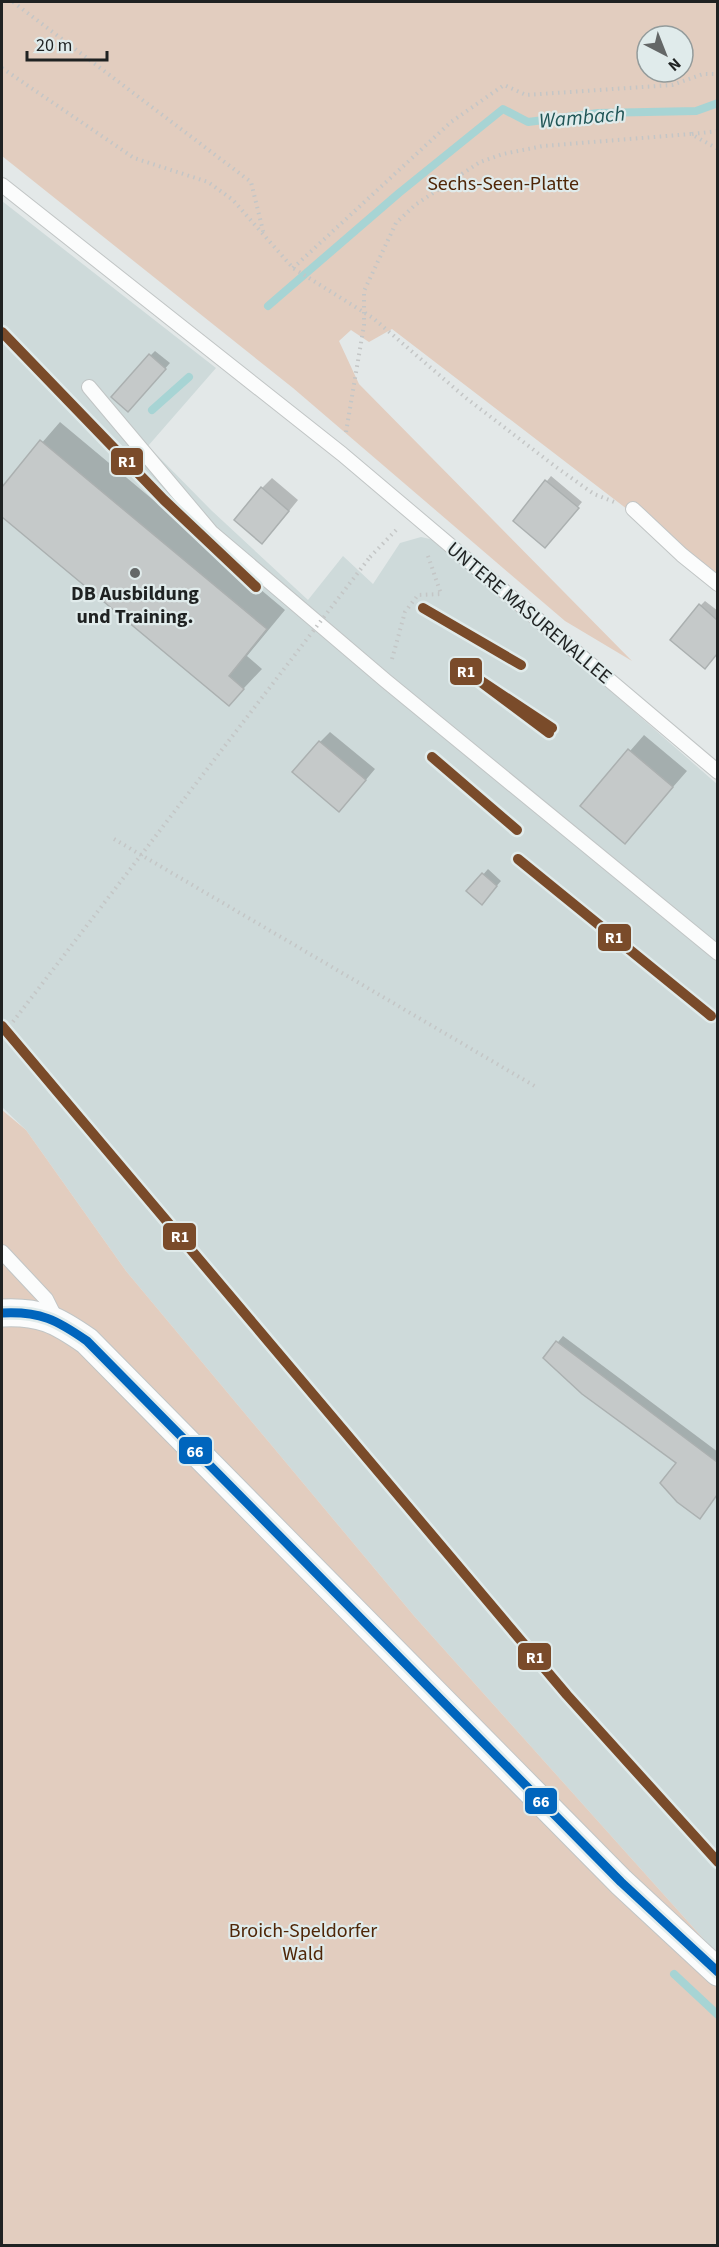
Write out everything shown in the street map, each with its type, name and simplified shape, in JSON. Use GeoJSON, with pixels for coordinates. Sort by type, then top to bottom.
{"type":"FeatureCollection","features":[{"type":"Feature","properties":{"kind":"street"},"geometry":{"type":"LineString","coordinates":[[2,1313],[18,1312],[56,1319],[87,1341],[621,1882],[717,1972]]}},
{"type":"Feature","properties":{"kind":"lane","name":"UNTERE MASURENALLEE"},"geometry":{"type":"LineString","coordinates":[[2,185],[342,454],[717,772]]}},
{"type":"Feature","properties":{"kind":"lane"},"geometry":{"type":"LineString","coordinates":[[89,387],[211,532],[386,681],[717,953]]}},
{"type":"Feature","properties":{"kind":"lane"},"geometry":{"type":"LineString","coordinates":[[633,509],[717,584]]}},
{"type":"Feature","properties":{"kind":"lane"},"geometry":{"type":"LineString","coordinates":[[2,1252],[46,1299],[56,1319]]}},
{"type":"Feature","properties":{"kind":"path"},"geometry":{"type":"LineString","coordinates":[[13,2],[251,182],[264,235]]}},
{"type":"Feature","properties":{"kind":"path"},"geometry":{"type":"LineString","coordinates":[[2,68],[134,158],[208,182],[233,200],[293,268],[363,311],[466,398],[594,494],[633,509]]}},
{"type":"Feature","properties":{"kind":"path"},"geometry":{"type":"LineString","coordinates":[[293,268],[451,122],[504,85],[526,94],[537,94],[672,86],[703,74],[717,74]]}},
{"type":"Feature","properties":{"kind":"path"},"geometry":{"type":"LineString","coordinates":[[342,454],[364,325],[364,291],[396,223],[436,189],[480,162],[503,154],[543,146],[717,131]]}},
{"type":"Feature","properties":{"kind":"path"},"geometry":{"type":"LineString","coordinates":[[691,134],[717,149]]}},
{"type":"Feature","properties":{"kind":"path"},"geometry":{"type":"LineString","coordinates":[[2,1036],[370,557],[411,513]]}},
{"type":"Feature","properties":{"kind":"path"},"geometry":{"type":"LineString","coordinates":[[386,681],[405,612],[418,595],[441,594],[424,546]]}},
{"type":"Feature","properties":{"kind":"path"},"geometry":{"type":"LineString","coordinates":[[114,839],[538,1088]]}},
{"type":"Feature","properties":{"kind":"shaded area"},"geometry":{"type":"Polygon","coordinates":[[[2,201],[216,368],[148,446],[211,510],[308,600],[343,556],[373,584],[400,543],[421,537],[439,541],[717,784],[717,1954],[415,1617],[126,1271],[26,1130],[2,1107],[2,201]]]}},
{"type":"Feature","properties":{"kind":"green space","name":"Sechs-Seen-Platte"},"geometry":{"type":"Polygon","coordinates":[[[2,2],[717,2],[717,578],[392,329],[369,342],[351,330],[339,341],[359,384],[632,661],[565,621],[293,388],[2,156],[2,2]]]}},
{"type":"Feature","properties":{"kind":"green space","name":"Broich-Speldorfer Wald"},"geometry":{"type":"Polygon","coordinates":[[[2,1110],[26,1130],[126,1271],[415,1617],[717,1954],[717,2245],[2,2245],[2,1110]]]}},
{"type":"Feature","properties":{"kind":"building"},"geometry":{"type":"Polygon","coordinates":[[[149,354],[166,369],[128,412],[111,397],[149,354]]]}},
{"type":"Feature","properties":{"kind":"building","name":"DB Ausbildung und Training."},"geometry":{"type":"Polygon","coordinates":[[[40,440],[267,629],[229,676],[244,689],[229,706],[2,517],[2,487],[40,440]]]}},
{"type":"Feature","properties":{"kind":"building"},"geometry":{"type":"Polygon","coordinates":[[[545,480],[579,508],[545,548],[513,521],[545,480]]]}},
{"type":"Feature","properties":{"kind":"building"},"geometry":{"type":"Polygon","coordinates":[[[261,487],[289,511],[262,544],[234,520],[261,487]]]}},
{"type":"Feature","properties":{"kind":"building"},"geometry":{"type":"Polygon","coordinates":[[[699,604],[717,620],[717,654],[705,669],[670,640],[699,604]]]}},
{"type":"Feature","properties":{"kind":"building"},"geometry":{"type":"Polygon","coordinates":[[[319,741],[366,780],[339,812],[292,772],[319,741]]]}},
{"type":"Feature","properties":{"kind":"building"},"geometry":{"type":"Polygon","coordinates":[[[628,749],[673,787],[625,844],[580,806],[628,749]]]}},
{"type":"Feature","properties":{"kind":"building"},"geometry":{"type":"Polygon","coordinates":[[[482,873],[497,886],[482,905],[466,891],[482,873]]]}},
{"type":"Feature","properties":{"kind":"building"},"geometry":{"type":"Polygon","coordinates":[[[556,1341],[717,1462],[717,1495],[700,1519],[677,1502],[660,1483],[676,1463],[582,1394],[543,1358],[556,1341]]]}},
{"type":"Feature","properties":{"kind":"waterway","name":"Wambach"},"geometry":{"type":"LineString","coordinates":[[268,306],[399,193],[503,109],[528,122],[598,113],[696,111],[718,103]]}},
{"type":"Feature","properties":{"kind":"waterway","name":"Wambach"},"geometry":{"type":"LineString","coordinates":[[152,410],[189,377]]}},
{"type":"Feature","properties":{"kind":"waterway"},"geometry":{"type":"LineString","coordinates":[[674,1974],[718,2015]]}},
{"type":"Feature","properties":{"kind":"transit line","name":"R1"},"geometry":{"type":"LineString","coordinates":[[2,332],[164,500],[256,587]]}},
{"type":"Feature","properties":{"kind":"transit line","name":"R1"},"geometry":{"type":"LineString","coordinates":[[423,608],[521,665]]}},
{"type":"Feature","properties":{"kind":"transit line","name":"R1"},"geometry":{"type":"LineString","coordinates":[[549,733],[466,671],[552,728]]}},
{"type":"Feature","properties":{"kind":"transit line","name":"R1"},"geometry":{"type":"LineString","coordinates":[[432,757],[517,830]]}},
{"type":"Feature","properties":{"kind":"transit line","name":"R1"},"geometry":{"type":"LineString","coordinates":[[518,859],[711,1016]]}},
{"type":"Feature","properties":{"kind":"transit line","name":"R1"},"geometry":{"type":"LineString","coordinates":[[2,1026],[567,1695],[718,1862]]}},
{"type":"Feature","properties":{"kind":"transit line","name":"66"},"geometry":{"type":"LineString","coordinates":[[2,1313],[38,1315],[48,1318],[87,1341],[621,1882],[718,1972]]}},
{"type":"Feature","properties":{"kind":"place","name":"DB Ausbildung und Training."},"geometry":{"type":"Point","coordinates":[135,573]}}]}
